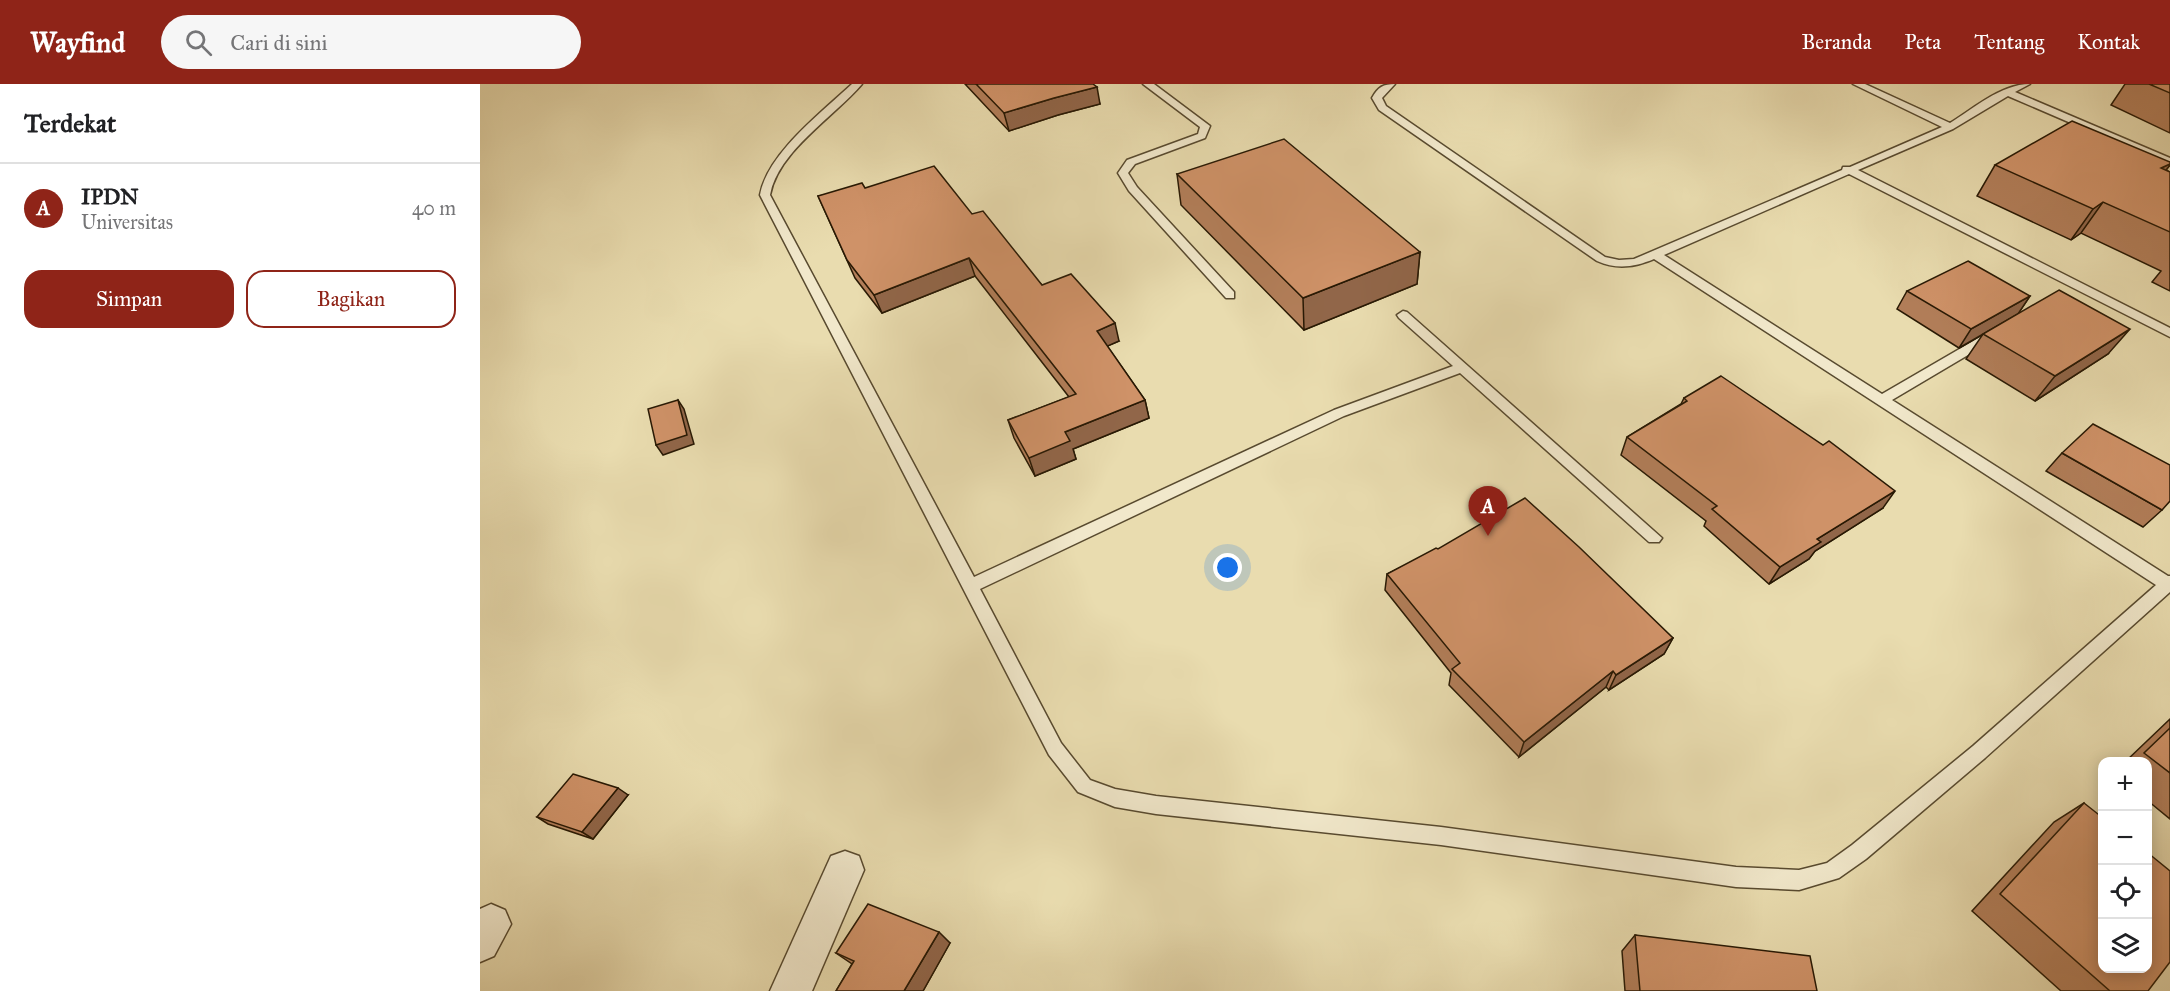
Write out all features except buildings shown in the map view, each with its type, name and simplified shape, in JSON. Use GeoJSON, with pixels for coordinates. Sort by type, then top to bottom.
{"type":"FeatureCollection","features":[{"type":"Feature","properties":{"kind":"street"},"geometry":{"type":"LineString","coordinates":[[792,991],[845,870]]}},
{"type":"Feature","properties":{"kind":"lane"},"geometry":{"type":"LineString","coordinates":[[857,84],[774,169],[764,189],[765,195],[1055,749],[1084,786],[1099,793],[1156,805],[1452,837],[1736,877],[1799,880],[1832,871],[1858,852],[1979,752],[2169,584],[1655,254]]}},
{"type":"Feature","properties":{"kind":"lane"},"geometry":{"type":"LineString","coordinates":[[1148,84],[1204,126],[1202,136],[1131,162],[1123,173],[1133,189],[1230,295]]}},
{"type":"Feature","properties":{"kind":"lane"},"geometry":{"type":"LineString","coordinates":[[1390,84],[1380,92],[1377,98],[1382,108],[1601,259],[1610,263],[1622,264],[1637,262],[1847,169],[1950,127],[2007,92],[2025,84]]}},
{"type":"Feature","properties":{"kind":"lane"},"geometry":{"type":"LineString","coordinates":[[1858,84],[1950,127]]}},
{"type":"Feature","properties":{"kind":"lane"},"geometry":{"type":"LineString","coordinates":[[2007,92],[2170,162]]}},
{"type":"Feature","properties":{"kind":"lane"},"geometry":{"type":"LineString","coordinates":[[1847,169],[2072,290],[2170,333]]}},
{"type":"Feature","properties":{"kind":"lane"},"geometry":{"type":"LineString","coordinates":[[1403,315],[1654,538]]}},
{"type":"Feature","properties":{"kind":"lane"},"geometry":{"type":"LineString","coordinates":[[1882,400],[2005,328]]}},
{"type":"Feature","properties":{"kind":"lane"},"geometry":{"type":"LineString","coordinates":[[971,586],[1339,413],[1460,368]]}},
{"type":"Feature","properties":{"kind":"place","name":"IPDN"},"geometry":{"type":"Point","coordinates":[1488,536]}}]}
